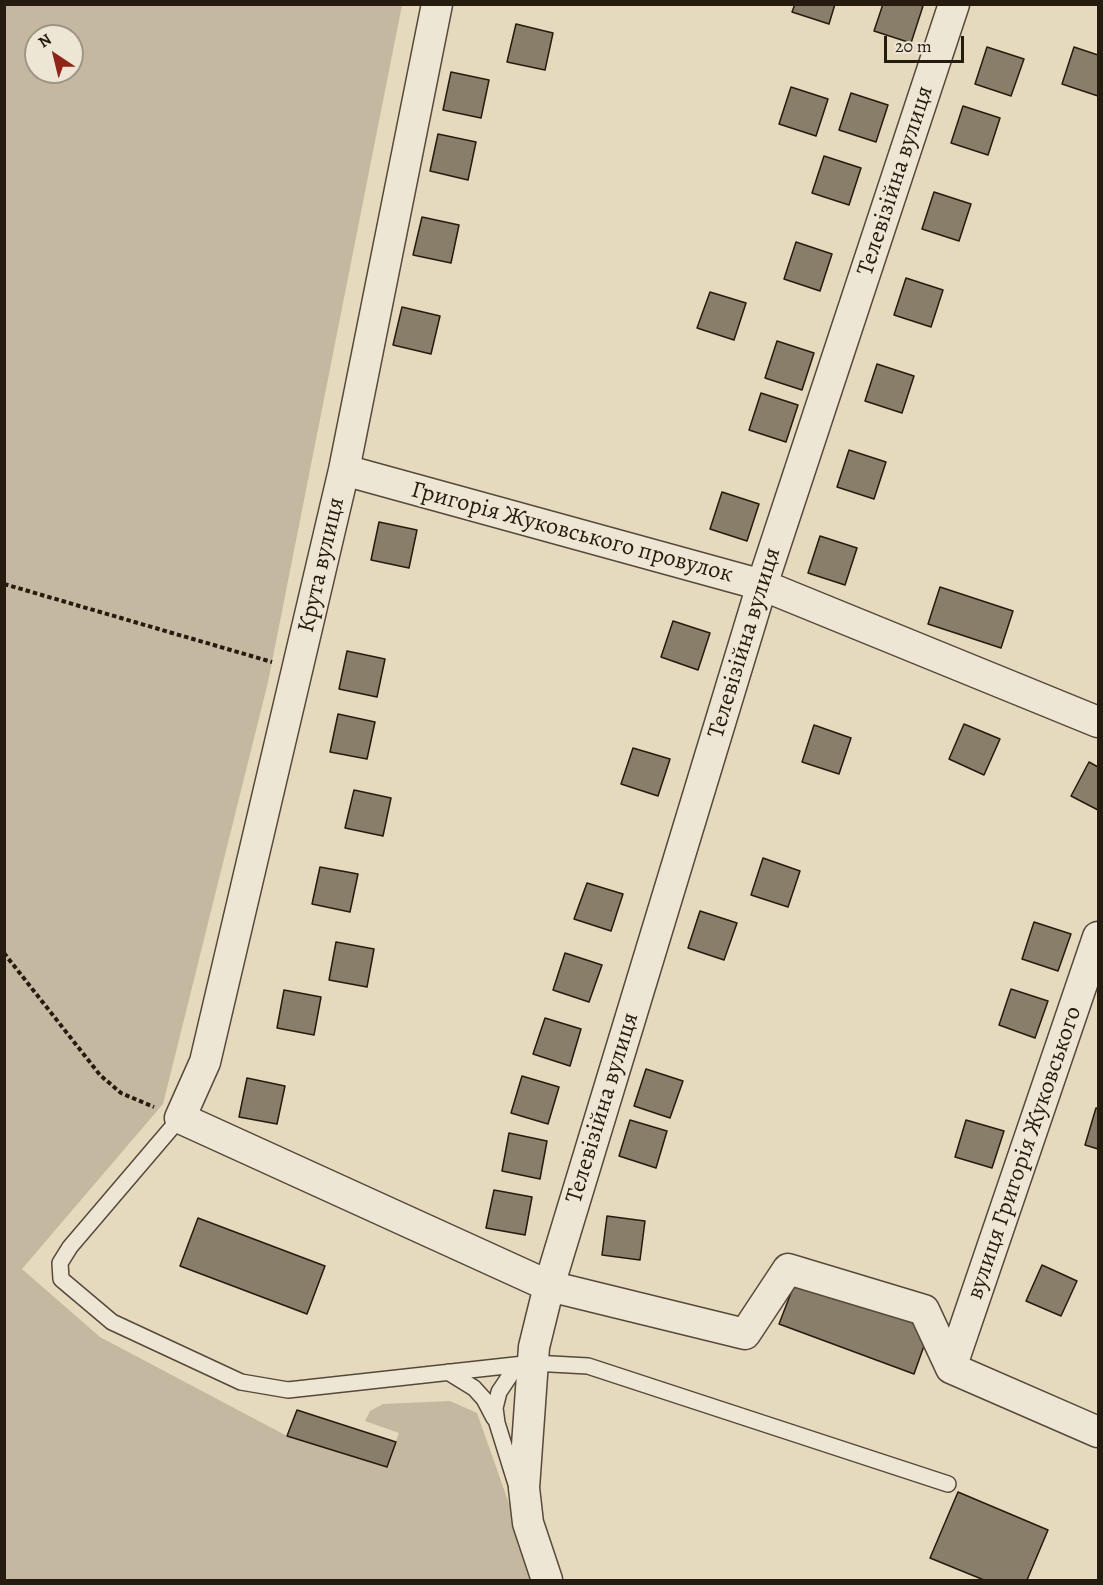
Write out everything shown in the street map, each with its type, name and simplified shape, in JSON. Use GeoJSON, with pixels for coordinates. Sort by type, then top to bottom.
{"type":"FeatureCollection","features":[{"type":"Feature","properties":{"kind":"street","name":"Крута вулиця"},"geometry":{"type":"LineString","coordinates":[[180,1118],[205,1062],[344,470],[437,4]]}},
{"type":"Feature","properties":{"kind":"street","name":"Телевізійна вулиця"},"geometry":{"type":"LineString","coordinates":[[547,1581],[528,1518],[524,1488],[525,1364],[534,1347],[549,1286],[762,585],[954,4]]}},
{"type":"Feature","properties":{"kind":"street","name":"Григорія Жуковського провулок"},"geometry":{"type":"LineString","coordinates":[[344,470],[762,585],[1098,722]]}},
{"type":"Feature","properties":{"kind":"street","name":"вулиця Григорія Жуковського"},"geometry":{"type":"LineString","coordinates":[[951,1368],[1098,937]]}},
{"type":"Feature","properties":{"kind":"street"},"geometry":{"type":"LineString","coordinates":[[180,1118],[549,1286],[745,1334],[788,1269],[924,1310],[951,1368],[1098,1432]]}},
{"type":"Feature","properties":{"kind":"lane"},"geometry":{"type":"LineString","coordinates":[[180,1118],[70,1247],[60,1263],[61,1279],[112,1322],[241,1382],[288,1390],[525,1364],[588,1366],[948,1484]]}},
{"type":"Feature","properties":{"kind":"lane"},"geometry":{"type":"LineString","coordinates":[[496,1423],[495,1408],[499,1392],[525,1364]]}},
{"type":"Feature","properties":{"kind":"lane"},"geometry":{"type":"LineString","coordinates":[[448,1372],[474,1388],[484,1399],[496,1423],[528,1518]]}},
{"type":"Feature","properties":{"kind":"path"},"geometry":{"type":"LineString","coordinates":[[4,584],[297,669]]}},
{"type":"Feature","properties":{"kind":"path"},"geometry":{"type":"LineString","coordinates":[[4,953],[100,1075],[121,1093],[180,1118]]}},
{"type":"Feature","properties":{"kind":"shaded area"},"geometry":{"type":"Polygon","coordinates":[[[5,5],[402,5],[268,682],[163,1104],[22,1269],[100,1337],[287,1436],[387,1466],[399,1433],[365,1421],[370,1411],[383,1404],[450,1401],[477,1413],[536,1580],[5,1580],[5,5]]]}},
{"type":"Feature","properties":{"kind":"building"},"geometry":{"type":"Polygon","coordinates":[[[795,4],[835,4],[829,24],[792,12],[795,4]]]}},
{"type":"Feature","properties":{"kind":"building"},"geometry":{"type":"Polygon","coordinates":[[[883,4],[923,6],[911,43],[874,31],[883,4]]]}},
{"type":"Feature","properties":{"kind":"building"},"geometry":{"type":"Polygon","coordinates":[[[516,24],[553,33],[545,70],[507,62],[516,24]]]}},
{"type":"Feature","properties":{"kind":"building"},"geometry":{"type":"Polygon","coordinates":[[[987,47],[1024,59],[1011,96],[975,84],[987,47]]]}},
{"type":"Feature","properties":{"kind":"building"},"geometry":{"type":"Polygon","coordinates":[[[1074,47],[1098,55],[1098,96],[1062,84],[1074,47]]]}},
{"type":"Feature","properties":{"kind":"building"},"geometry":{"type":"Polygon","coordinates":[[[451,72],[489,80],[481,118],[443,110],[451,72]]]}},
{"type":"Feature","properties":{"kind":"building"},"geometry":{"type":"Polygon","coordinates":[[[791,87],[828,99],[816,136],[779,124],[791,87]]]}},
{"type":"Feature","properties":{"kind":"building"},"geometry":{"type":"Polygon","coordinates":[[[851,93],[888,105],[876,142],[839,130],[851,93]]]}},
{"type":"Feature","properties":{"kind":"building"},"geometry":{"type":"Polygon","coordinates":[[[963,106],[1000,118],[988,155],[951,143],[963,106]]]}},
{"type":"Feature","properties":{"kind":"building"},"geometry":{"type":"Polygon","coordinates":[[[438,134],[476,142],[468,180],[430,171],[438,134]]]}},
{"type":"Feature","properties":{"kind":"building"},"geometry":{"type":"Polygon","coordinates":[[[824,156],[861,168],[849,205],[812,193],[824,156]]]}},
{"type":"Feature","properties":{"kind":"building"},"geometry":{"type":"Polygon","coordinates":[[[934,192],[971,204],[959,241],[922,229],[934,192]]]}},
{"type":"Feature","properties":{"kind":"building"},"geometry":{"type":"Polygon","coordinates":[[[422,217],[459,225],[451,263],[413,255],[422,217]]]}},
{"type":"Feature","properties":{"kind":"building"},"geometry":{"type":"Polygon","coordinates":[[[796,242],[832,254],[820,291],[784,279],[796,242]]]}},
{"type":"Feature","properties":{"kind":"building"},"geometry":{"type":"Polygon","coordinates":[[[906,278],[943,290],[931,327],[894,315],[906,278]]]}},
{"type":"Feature","properties":{"kind":"building"},"geometry":{"type":"Polygon","coordinates":[[[710,292],[746,303],[734,340],[697,328],[710,292]]]}},
{"type":"Feature","properties":{"kind":"building"},"geometry":{"type":"Polygon","coordinates":[[[402,307],[440,316],[431,354],[393,345],[402,307]]]}},
{"type":"Feature","properties":{"kind":"building"},"geometry":{"type":"Polygon","coordinates":[[[777,341],[814,353],[802,390],[765,378],[777,341]]]}},
{"type":"Feature","properties":{"kind":"building"},"geometry":{"type":"Polygon","coordinates":[[[877,364],[914,376],[902,413],[865,401],[877,364]]]}},
{"type":"Feature","properties":{"kind":"building"},"geometry":{"type":"Polygon","coordinates":[[[761,393],[798,405],[786,442],[749,430],[761,393]]]}},
{"type":"Feature","properties":{"kind":"building"},"geometry":{"type":"Polygon","coordinates":[[[849,450],[886,462],[874,499],[837,487],[849,450]]]}},
{"type":"Feature","properties":{"kind":"building"},"geometry":{"type":"Polygon","coordinates":[[[722,492],[759,504],[747,541],[710,529],[722,492]]]}},
{"type":"Feature","properties":{"kind":"building"},"geometry":{"type":"Polygon","coordinates":[[[379,522],[417,530],[409,568],[371,560],[379,522]]]}},
{"type":"Feature","properties":{"kind":"building"},"geometry":{"type":"Polygon","coordinates":[[[820,536],[857,548],[845,585],[808,573],[820,536]]]}},
{"type":"Feature","properties":{"kind":"building"},"geometry":{"type":"Polygon","coordinates":[[[940,587],[1013,611],[1001,648],[928,624],[940,587]]]}},
{"type":"Feature","properties":{"kind":"building"},"geometry":{"type":"Polygon","coordinates":[[[673,621],[710,633],[698,670],[661,657],[673,621]]]}},
{"type":"Feature","properties":{"kind":"building"},"geometry":{"type":"Polygon","coordinates":[[[347,651],[385,659],[377,697],[339,689],[347,651]]]}},
{"type":"Feature","properties":{"kind":"building"},"geometry":{"type":"Polygon","coordinates":[[[338,714],[375,722],[367,759],[330,752],[338,714]]]}},
{"type":"Feature","properties":{"kind":"building"},"geometry":{"type":"Polygon","coordinates":[[[964,724],[1000,739],[984,775],[949,759],[964,724]]]}},
{"type":"Feature","properties":{"kind":"building"},"geometry":{"type":"Polygon","coordinates":[[[814,725],[851,738],[839,774],[802,762],[814,725]]]}},
{"type":"Feature","properties":{"kind":"building"},"geometry":{"type":"Polygon","coordinates":[[[633,748],[670,759],[658,796],[621,784],[633,748]]]}},
{"type":"Feature","properties":{"kind":"building"},"geometry":{"type":"Polygon","coordinates":[[[1089,762],[1098,767],[1098,810],[1071,796],[1089,762]]]}},
{"type":"Feature","properties":{"kind":"building"},"geometry":{"type":"Polygon","coordinates":[[[354,790],[391,798],[383,836],[345,828],[354,790]]]}},
{"type":"Feature","properties":{"kind":"building"},"geometry":{"type":"Polygon","coordinates":[[[763,858],[800,871],[788,907],[751,895],[763,858]]]}},
{"type":"Feature","properties":{"kind":"building"},"geometry":{"type":"Polygon","coordinates":[[[320,867],[358,874],[350,912],[312,904],[320,867]]]}},
{"type":"Feature","properties":{"kind":"building"},"geometry":{"type":"Polygon","coordinates":[[[587,883],[623,894],[611,931],[574,919],[587,883]]]}},
{"type":"Feature","properties":{"kind":"building"},"geometry":{"type":"Polygon","coordinates":[[[700,911],[737,923],[724,960],[688,948],[700,911]]]}},
{"type":"Feature","properties":{"kind":"building"},"geometry":{"type":"Polygon","coordinates":[[[1034,922],[1071,934],[1058,971],[1022,959],[1034,922]]]}},
{"type":"Feature","properties":{"kind":"building"},"geometry":{"type":"Polygon","coordinates":[[[336,942],[374,949],[367,987],[329,980],[336,942]]]}},
{"type":"Feature","properties":{"kind":"building"},"geometry":{"type":"Polygon","coordinates":[[[565,953],[602,965],[589,1002],[553,990],[565,953]]]}},
{"type":"Feature","properties":{"kind":"building"},"geometry":{"type":"Polygon","coordinates":[[[1011,989],[1048,1001],[1035,1038],[999,1025],[1011,989]]]}},
{"type":"Feature","properties":{"kind":"building"},"geometry":{"type":"Polygon","coordinates":[[[284,990],[321,997],[314,1035],[277,1028],[284,990]]]}},
{"type":"Feature","properties":{"kind":"building"},"geometry":{"type":"Polygon","coordinates":[[[545,1018],[581,1029],[570,1066],[533,1054],[545,1018]]]}},
{"type":"Feature","properties":{"kind":"building"},"geometry":{"type":"Polygon","coordinates":[[[646,1069],[683,1081],[670,1118],[634,1106],[646,1069]]]}},
{"type":"Feature","properties":{"kind":"building"},"geometry":{"type":"Polygon","coordinates":[[[522,1076],[559,1087],[548,1124],[511,1113],[522,1076]]]}},
{"type":"Feature","properties":{"kind":"building"},"geometry":{"type":"Polygon","coordinates":[[[247,1078],[285,1086],[277,1124],[239,1117],[247,1078]]]}},
{"type":"Feature","properties":{"kind":"building"},"geometry":{"type":"Polygon","coordinates":[[[1096,1108],[1098,1109],[1098,1149],[1085,1145],[1096,1108]]]}},
{"type":"Feature","properties":{"kind":"building"},"geometry":{"type":"Polygon","coordinates":[[[630,1120],[667,1131],[656,1168],[619,1156],[630,1120]]]}},
{"type":"Feature","properties":{"kind":"building"},"geometry":{"type":"Polygon","coordinates":[[[966,1120],[1004,1131],[992,1168],[955,1157],[966,1120]]]}},
{"type":"Feature","properties":{"kind":"building"},"geometry":{"type":"Polygon","coordinates":[[[509,1133],[547,1141],[540,1179],[502,1171],[509,1133]]]}},
{"type":"Feature","properties":{"kind":"building"},"geometry":{"type":"Polygon","coordinates":[[[494,1190],[532,1197],[525,1235],[486,1228],[494,1190]]]}},
{"type":"Feature","properties":{"kind":"building"},"geometry":{"type":"Polygon","coordinates":[[[607,1216],[645,1221],[640,1260],[602,1255],[607,1216]]]}},
{"type":"Feature","properties":{"kind":"building"},"geometry":{"type":"Polygon","coordinates":[[[198,1218],[325,1266],[307,1314],[180,1266],[198,1218]]]}},
{"type":"Feature","properties":{"kind":"building"},"geometry":{"type":"Polygon","coordinates":[[[1042,1265],[1077,1281],[1061,1316],[1026,1301],[1042,1265]]]}},
{"type":"Feature","properties":{"kind":"building"},"geometry":{"type":"Polygon","coordinates":[[[796,1280],[930,1329],[914,1374],[779,1324],[796,1280]]]}},
{"type":"Feature","properties":{"kind":"building"},"geometry":{"type":"Polygon","coordinates":[[[297,1410],[396,1442],[387,1467],[287,1436],[297,1410]]]}},
{"type":"Feature","properties":{"kind":"building"},"geometry":{"type":"Polygon","coordinates":[[[958,1492],[1048,1530],[1027,1580],[984,1580],[930,1558],[958,1492]]]}}]}
